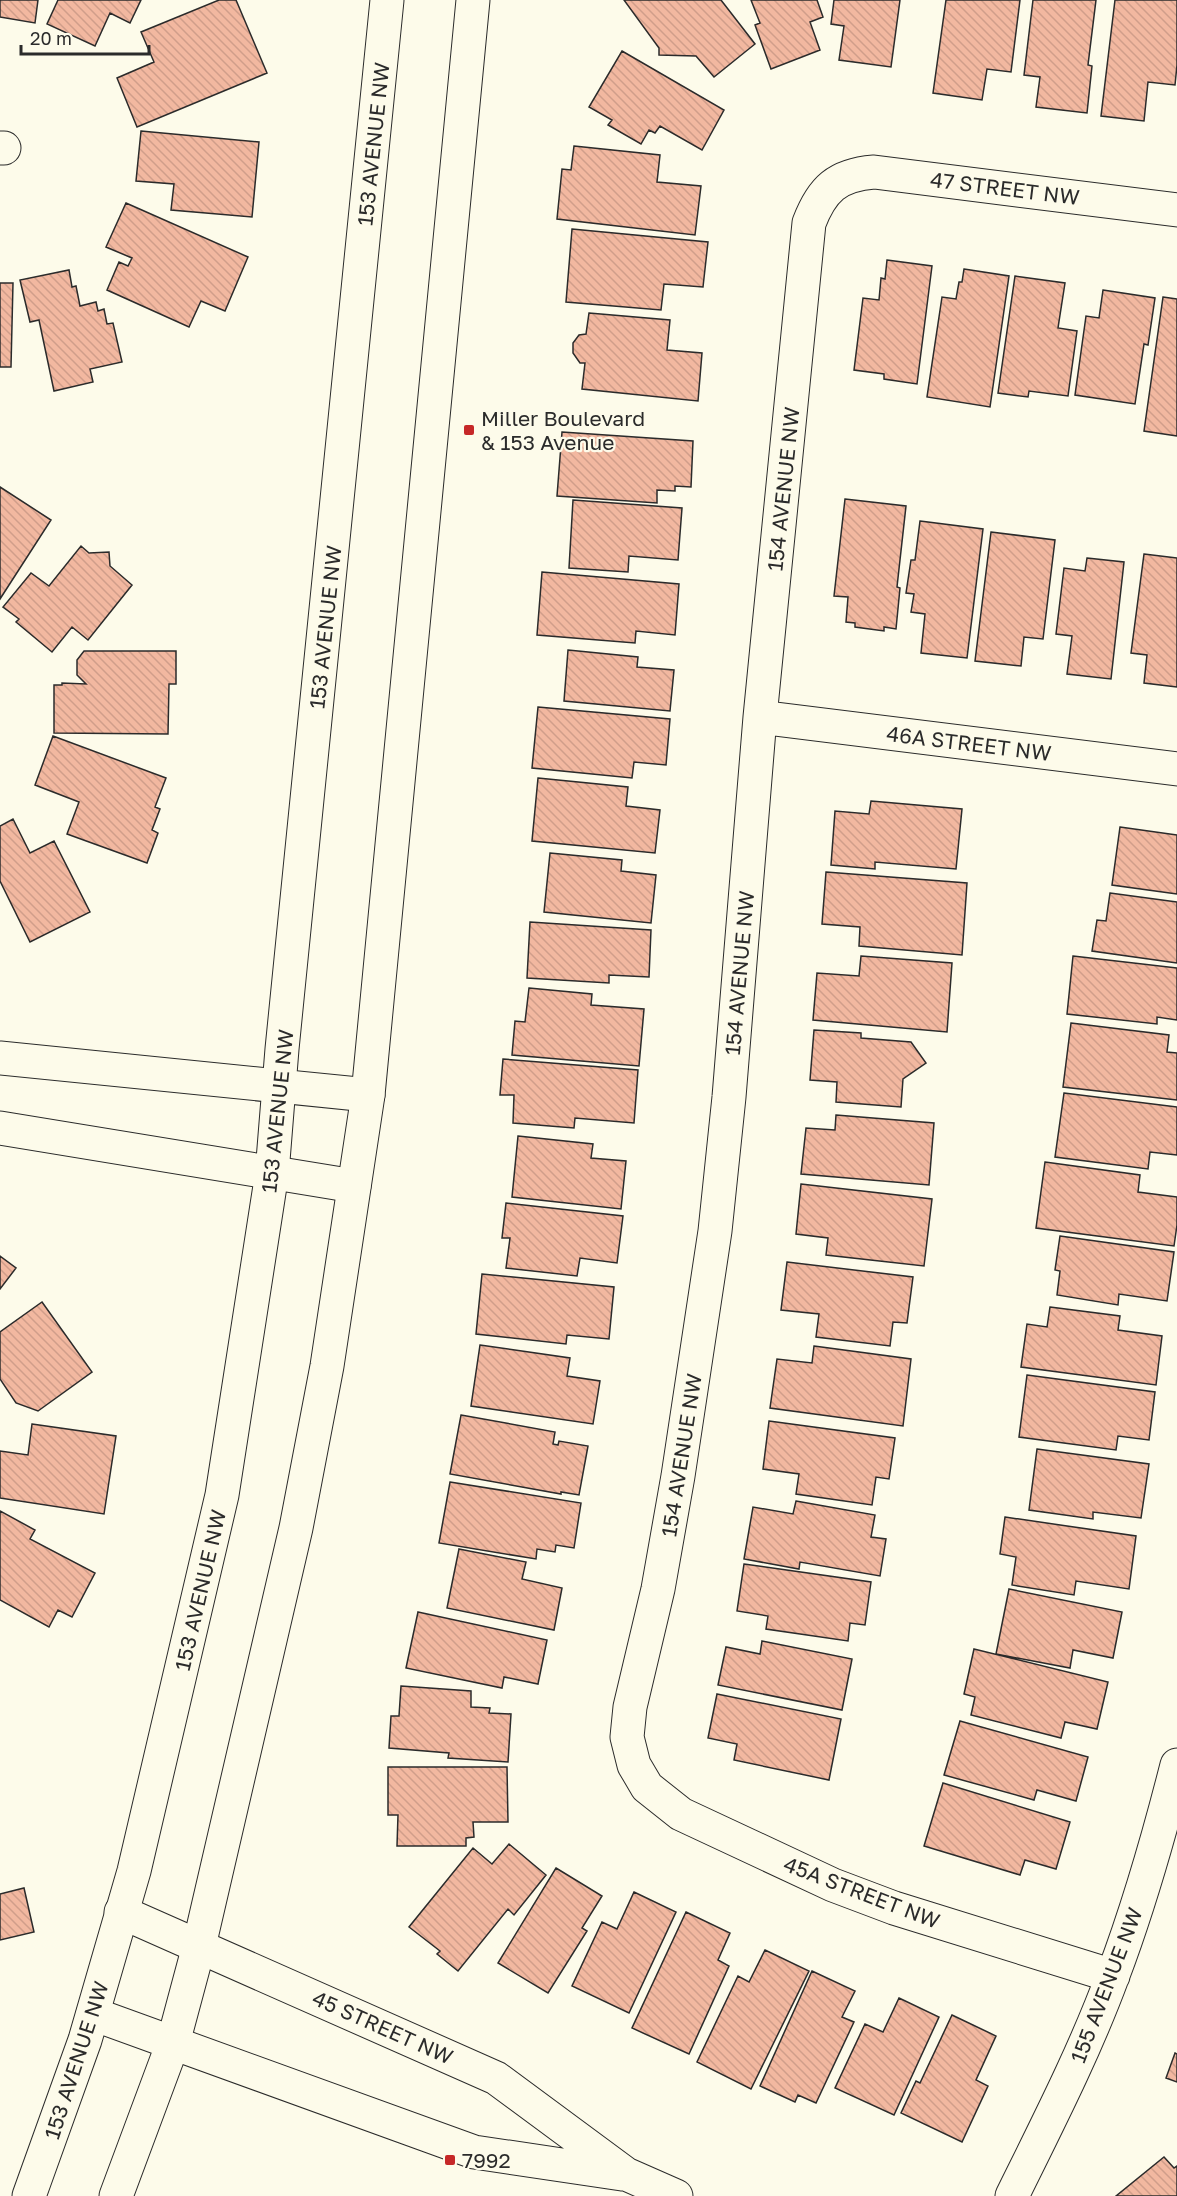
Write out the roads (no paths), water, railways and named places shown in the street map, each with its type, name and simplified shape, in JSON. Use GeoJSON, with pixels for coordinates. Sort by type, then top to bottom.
{"type":"FeatureCollection","features":[{"type":"Feature","properties":{"kind":"street","name":"153 AVENUE NW"},"geometry":{"type":"LineString","coordinates":[[29,2196],[93,2014],[134,1871],[222,1495],[272,1173],[387,0]]}},
{"type":"Feature","properties":{"kind":"street"},"geometry":{"type":"LineString","coordinates":[[116,2196],[173,2043],[199,1946],[296,1528],[327,1366],[368,1095],[473,0]]}},
{"type":"Feature","properties":{"kind":"street","name":"47 STREET NW"},"geometry":{"type":"LineString","coordinates":[[835,182],[856,174],[873,172],[1177,210]]}},
{"type":"Feature","properties":{"kind":"street","name":"154 AVENUE NW"},"geometry":{"type":"LineString","coordinates":[[634,1765],[627,1737],[630,1707],[658,1589],[678,1476],[715,1231],[730,1085],[760,717],[809,223],[817,203],[835,182]]}},
{"type":"Feature","properties":{"kind":"street","name":"46A STREET NW"},"geometry":{"type":"LineString","coordinates":[[760,717],[1177,769]]}},
{"type":"Feature","properties":{"kind":"street"},"geometry":{"type":"LineString","coordinates":[[0,1058],[368,1095]]}},
{"type":"Feature","properties":{"kind":"street"},"geometry":{"type":"LineString","coordinates":[[0,1128],[354,1186]]}},
{"type":"Feature","properties":{"kind":"street","name":"45A STREET NW"},"geometry":{"type":"LineString","coordinates":[[634,1765],[647,1787],[681,1814],[833,1885],[894,1908],[1113,1976]]}},
{"type":"Feature","properties":{"kind":"street","name":"155 AVENUE NW"},"geometry":{"type":"LineString","coordinates":[[1012,2196],[1081,2055],[1113,1976],[1143,1887],[1177,1765]]}},
{"type":"Feature","properties":{"kind":"street","name":"45 STREET NW"},"geometry":{"type":"LineString","coordinates":[[121,1912],[496,2078],[626,2174],[676,2196]]}},
{"type":"Feature","properties":{"kind":"street","name":"45 STREET NW"},"geometry":{"type":"LineString","coordinates":[[93,2014],[474,2152],[626,2174]]}},
{"type":"Feature","properties":{"kind":"place","name":"Miller Boulevard & 153 Avenue"},"geometry":{"type":"Point","coordinates":[469,430]}},
{"type":"Feature","properties":{"kind":"place","name":"7992"},"geometry":{"type":"Point","coordinates":[450,2160]}}]}
